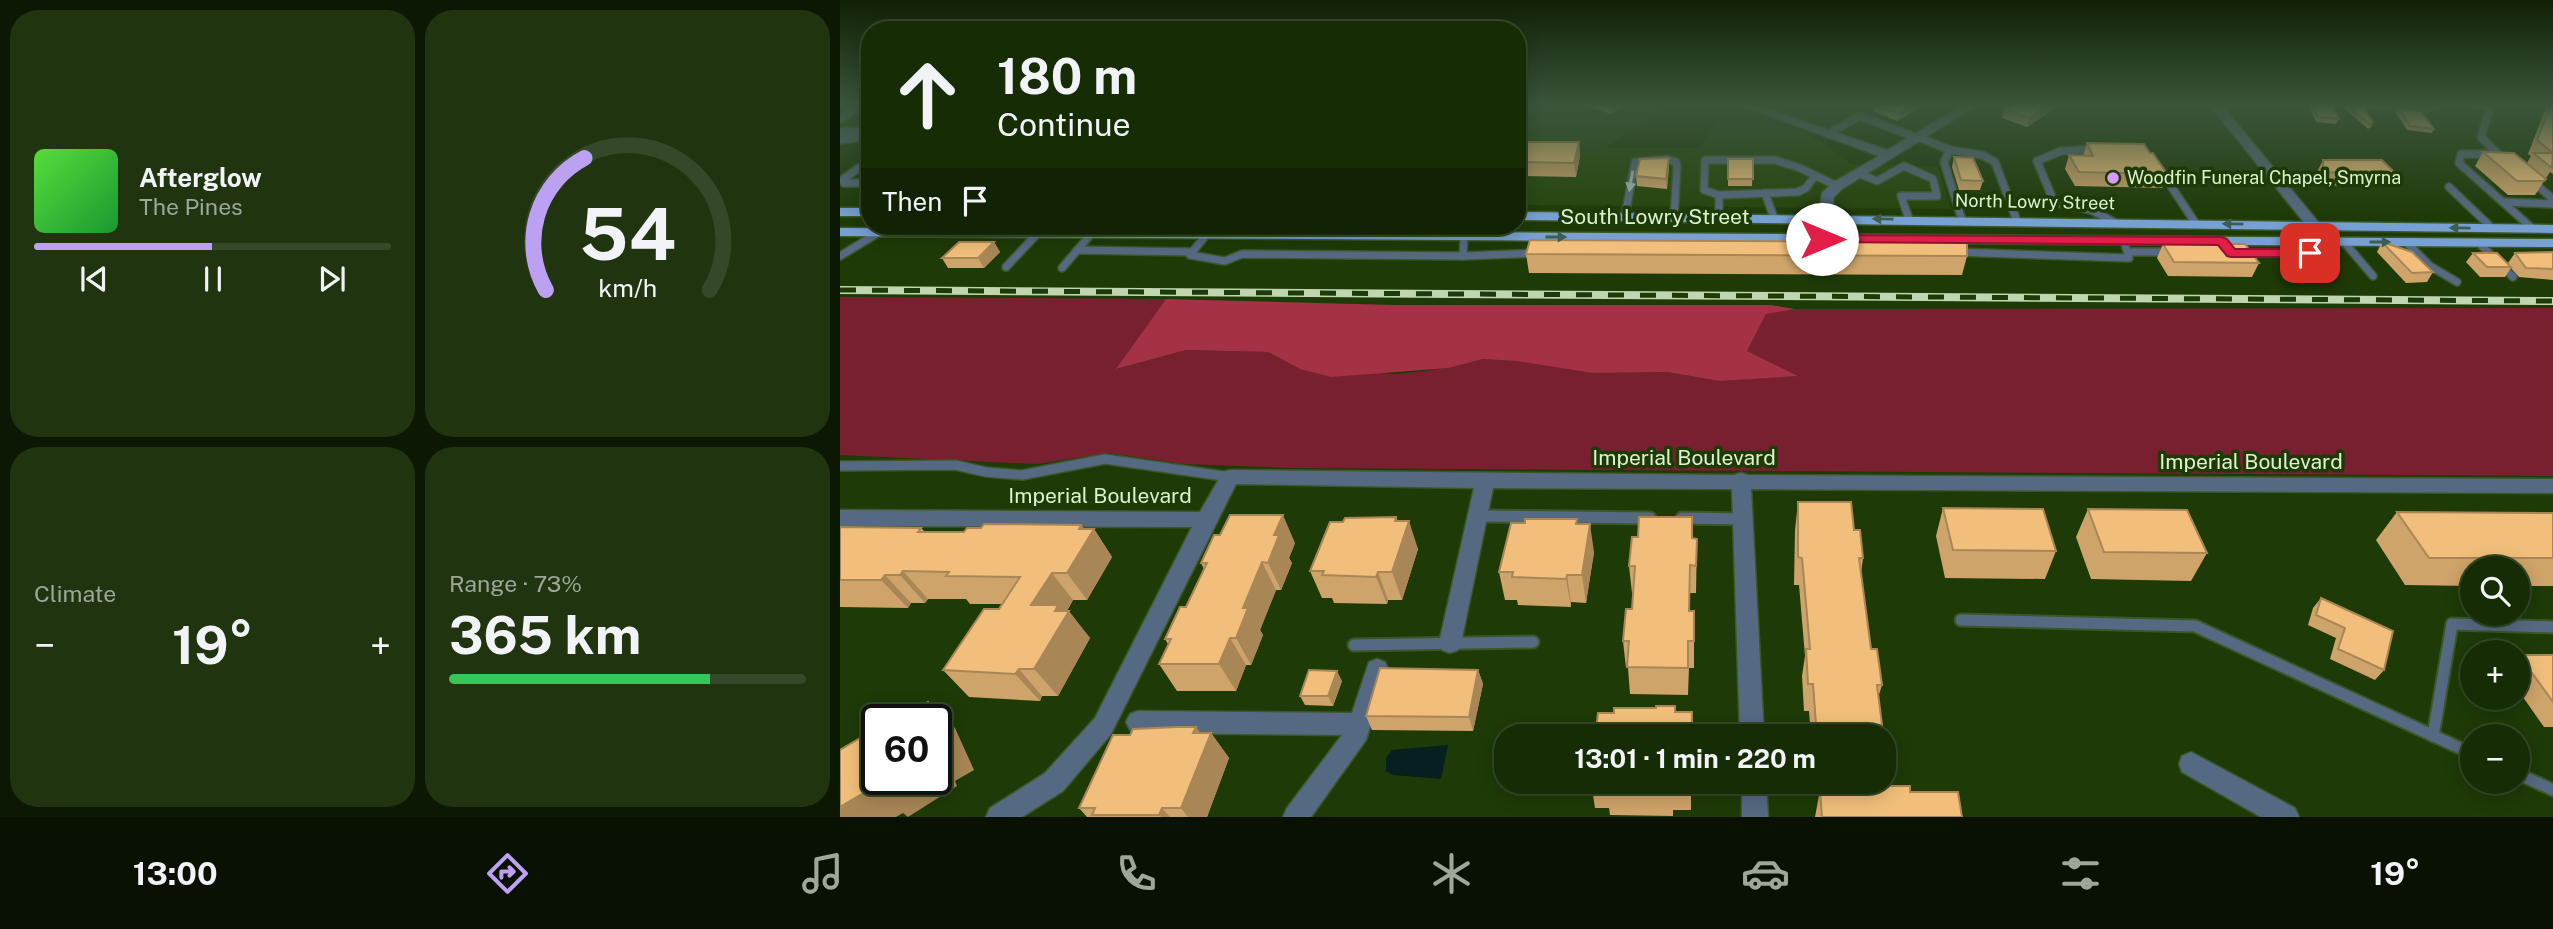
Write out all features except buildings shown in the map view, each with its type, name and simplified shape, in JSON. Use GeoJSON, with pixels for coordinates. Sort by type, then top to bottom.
{"type":"FeatureCollection","features":[{"type":"Feature","properties":{"kind":"main road"},"geometry":{"type":"LineString","coordinates":[[840,212],[861,212]]}},
{"type":"Feature","properties":{"kind":"main road","name":"North Lowry Street"},"geometry":{"type":"LineString","coordinates":[[1526,216],[2553,229]]}},
{"type":"Feature","properties":{"kind":"main road"},"geometry":{"type":"LineString","coordinates":[[2115,222],[2126,246]]}},
{"type":"Feature","properties":{"kind":"main road","name":"South Lowry Street"},"geometry":{"type":"LineString","coordinates":[[840,232],[861,230]]}},
{"type":"Feature","properties":{"kind":"main road","name":"South Lowry Street"},"geometry":{"type":"LineString","coordinates":[[1526,232],[2019,240],[2180,248],[2222,241],[2553,243]]}},
{"type":"Feature","properties":{"kind":"street"},"geometry":{"type":"LineString","coordinates":[[1852,142],[1889,155]]}},
{"type":"Feature","properties":{"kind":"street"},"geometry":{"type":"LineString","coordinates":[[1822,239],[1827,196],[1837,186],[1910,142]]}},
{"type":"Feature","properties":{"kind":"street"},"geometry":{"type":"LineString","coordinates":[[2247,142],[2316,225],[2326,242]]}},
{"type":"Feature","properties":{"kind":"street","name":"Imperial Boulevard"},"geometry":{"type":"LineString","coordinates":[[840,518],[1206,520],[1230,477],[1485,481],[1741,480],[1996,485],[2553,486]]}},
{"type":"Feature","properties":{"kind":"street"},"geometry":{"type":"LineString","coordinates":[[1741,480],[1751,724]]}},
{"type":"Feature","properties":{"kind":"street"},"geometry":{"type":"LineString","coordinates":[[1450,643],[1485,481]]}},
{"type":"Feature","properties":{"kind":"street"},"geometry":{"type":"LineString","coordinates":[[999,817],[1054,782],[1103,726],[1206,520]]}},
{"type":"Feature","properties":{"kind":"street"},"geometry":{"type":"LineString","coordinates":[[1296,817],[1358,732],[1377,669]]}},
{"type":"Feature","properties":{"kind":"street"},"geometry":{"type":"LineString","coordinates":[[1138,722],[1360,724]]}},
{"type":"Feature","properties":{"kind":"street"},"geometry":{"type":"LineString","coordinates":[[2191,764],[2286,817]]}},
{"type":"Feature","properties":{"kind":"street"},"geometry":{"type":"LineString","coordinates":[[1754,794],[1755,817]]}},
{"type":"Feature","properties":{"kind":"lane"},"geometry":{"type":"LineString","coordinates":[[1931,142],[1950,150],[1990,158],[1995,162],[2017,221]]}},
{"type":"Feature","properties":{"kind":"lane"},"geometry":{"type":"LineString","coordinates":[[2487,142],[2508,162]]}},
{"type":"Feature","properties":{"kind":"lane"},"geometry":{"type":"LineString","coordinates":[[2099,149],[2061,151],[2037,161],[2054,202],[2091,209],[2115,222]]}},
{"type":"Feature","properties":{"kind":"lane"},"geometry":{"type":"LineString","coordinates":[[1950,150],[1944,162],[1962,220]]}},
{"type":"Feature","properties":{"kind":"lane"},"geometry":{"type":"LineString","coordinates":[[2498,154],[2461,154],[2459,163],[2533,229]]}},
{"type":"Feature","properties":{"kind":"lane"},"geometry":{"type":"LineString","coordinates":[[1625,216],[1634,162],[1667,159],[1676,162],[1677,167],[1674,217]]}},
{"type":"Feature","properties":{"kind":"lane"},"geometry":{"type":"LineString","coordinates":[[1815,176],[1806,188],[1798,192],[1719,195],[1704,190],[1705,160],[1775,160],[1815,176],[1837,186]]}},
{"type":"Feature","properties":{"kind":"lane"},"geometry":{"type":"LineString","coordinates":[[2153,160],[2196,223]]}},
{"type":"Feature","properties":{"kind":"lane"},"geometry":{"type":"LineString","coordinates":[[861,166],[842,180],[844,183],[861,183]]}},
{"type":"Feature","properties":{"kind":"lane"},"geometry":{"type":"LineString","coordinates":[[1858,173],[1877,181],[1904,166],[1933,178],[1937,197],[1901,196],[1909,219]]}},
{"type":"Feature","properties":{"kind":"lane"},"geometry":{"type":"LineString","coordinates":[[2528,178],[2553,201]]}},
{"type":"Feature","properties":{"kind":"lane"},"geometry":{"type":"LineString","coordinates":[[2449,187],[2492,228]]}},
{"type":"Feature","properties":{"kind":"lane"},"geometry":{"type":"LineString","coordinates":[[1765,193],[1774,218]]}},
{"type":"Feature","properties":{"kind":"lane"},"geometry":{"type":"LineString","coordinates":[[1719,195],[1719,217]]}},
{"type":"Feature","properties":{"kind":"lane"},"geometry":{"type":"LineString","coordinates":[[2503,202],[2553,201]]}},
{"type":"Feature","properties":{"kind":"lane"},"geometry":{"type":"LineString","coordinates":[[840,256],[874,235]]}},
{"type":"Feature","properties":{"kind":"lane"},"geometry":{"type":"LineString","coordinates":[[1006,267],[1036,235]]}},
{"type":"Feature","properties":{"kind":"lane"},"geometry":{"type":"LineString","coordinates":[[1062,268],[1090,235]]}},
{"type":"Feature","properties":{"kind":"lane"},"geometry":{"type":"LineString","coordinates":[[1206,235],[1190,255],[1225,261],[1242,254],[1463,256],[1543,253]]}},
{"type":"Feature","properties":{"kind":"lane"},"geometry":{"type":"LineString","coordinates":[[1463,256],[1465,235]]}},
{"type":"Feature","properties":{"kind":"lane"},"geometry":{"type":"LineString","coordinates":[[2019,240],[2021,256]]}},
{"type":"Feature","properties":{"kind":"lane"},"geometry":{"type":"LineString","coordinates":[[2344,242],[2373,276]]}},
{"type":"Feature","properties":{"kind":"lane"},"geometry":{"type":"LineString","coordinates":[[2406,242],[2430,266],[2457,282]]}},
{"type":"Feature","properties":{"kind":"lane"},"geometry":{"type":"LineString","coordinates":[[2479,243],[2513,277]]}},
{"type":"Feature","properties":{"kind":"lane"},"geometry":{"type":"LineString","coordinates":[[1952,252],[2129,258],[2126,246]]}},
{"type":"Feature","properties":{"kind":"lane"},"geometry":{"type":"LineString","coordinates":[[1077,250],[1192,252]]}},
{"type":"Feature","properties":{"kind":"lane"},"geometry":{"type":"LineString","coordinates":[[840,466],[955,465],[986,472],[1022,475],[1105,458],[1230,477]]}},
{"type":"Feature","properties":{"kind":"lane"},"geometry":{"type":"LineString","coordinates":[[1477,516],[1659,518]]}},
{"type":"Feature","properties":{"kind":"lane"},"geometry":{"type":"LineString","coordinates":[[1673,518],[1743,519]]}},
{"type":"Feature","properties":{"kind":"lane"},"geometry":{"type":"LineString","coordinates":[[1961,620],[2195,626],[2460,748]]}},
{"type":"Feature","properties":{"kind":"lane"},"geometry":{"type":"LineString","coordinates":[[2433,736],[2452,624],[2553,627]]}},
{"type":"Feature","properties":{"kind":"lane"},"geometry":{"type":"LineString","coordinates":[[1354,645],[1533,642]]}},
{"type":"Feature","properties":{"kind":"lane"},"geometry":{"type":"LineString","coordinates":[[2530,779],[2553,790]]}},
{"type":"Feature","properties":{"kind":"shaded area"},"geometry":{"type":"Polygon","coordinates":[[[1526,142],[1613,142],[1604,148],[1699,148],[1703,142],[1821,142],[1851,164],[1938,167],[1951,209],[1526,205],[1526,142]]]}},
{"type":"Feature","properties":{"kind":"shaded area"},"geometry":{"type":"Polygon","coordinates":[[[840,297],[1166,299],[1117,369],[1186,350],[1268,352],[1300,369],[1399,374],[1449,368],[1483,359],[1522,361],[1592,373],[1667,372],[1720,381],[1796,376],[1747,351],[1766,313],[1795,309],[2553,308],[2553,476],[1293,468],[1184,464],[1109,453],[1037,464],[840,455],[840,297]]]}},
{"type":"Feature","properties":{"kind":"shaded area"},"geometry":{"type":"Polygon","coordinates":[[[1166,299],[1394,305],[1771,305],[1795,309],[1766,314],[1747,351],[1798,376],[1720,381],[1667,372],[1592,373],[1517,361],[1483,359],[1449,368],[1331,377],[1300,369],[1268,352],[1186,350],[1116,369],[1166,299]]]}},
{"type":"Feature","properties":{"kind":"water"},"geometry":{"type":"Polygon","coordinates":[[[1448,745],[1441,779],[1393,775],[1386,771],[1386,758],[1392,750],[1448,745]]]}},
{"type":"Feature","properties":{"kind":"railway"},"geometry":{"type":"LineString","coordinates":[[840,290],[2553,301]]}},
{"type":"Feature","properties":{"kind":"place","name":"Woodfin Funeral Chapel, Smyrna"},"geometry":{"type":"Point","coordinates":[2113,178]}},
{"type":"Feature","properties":{"kind":"route"},"geometry":{"type":"LineString","coordinates":[[1822,239],[2222,241],[2231,253],[2310,253]]}}]}
